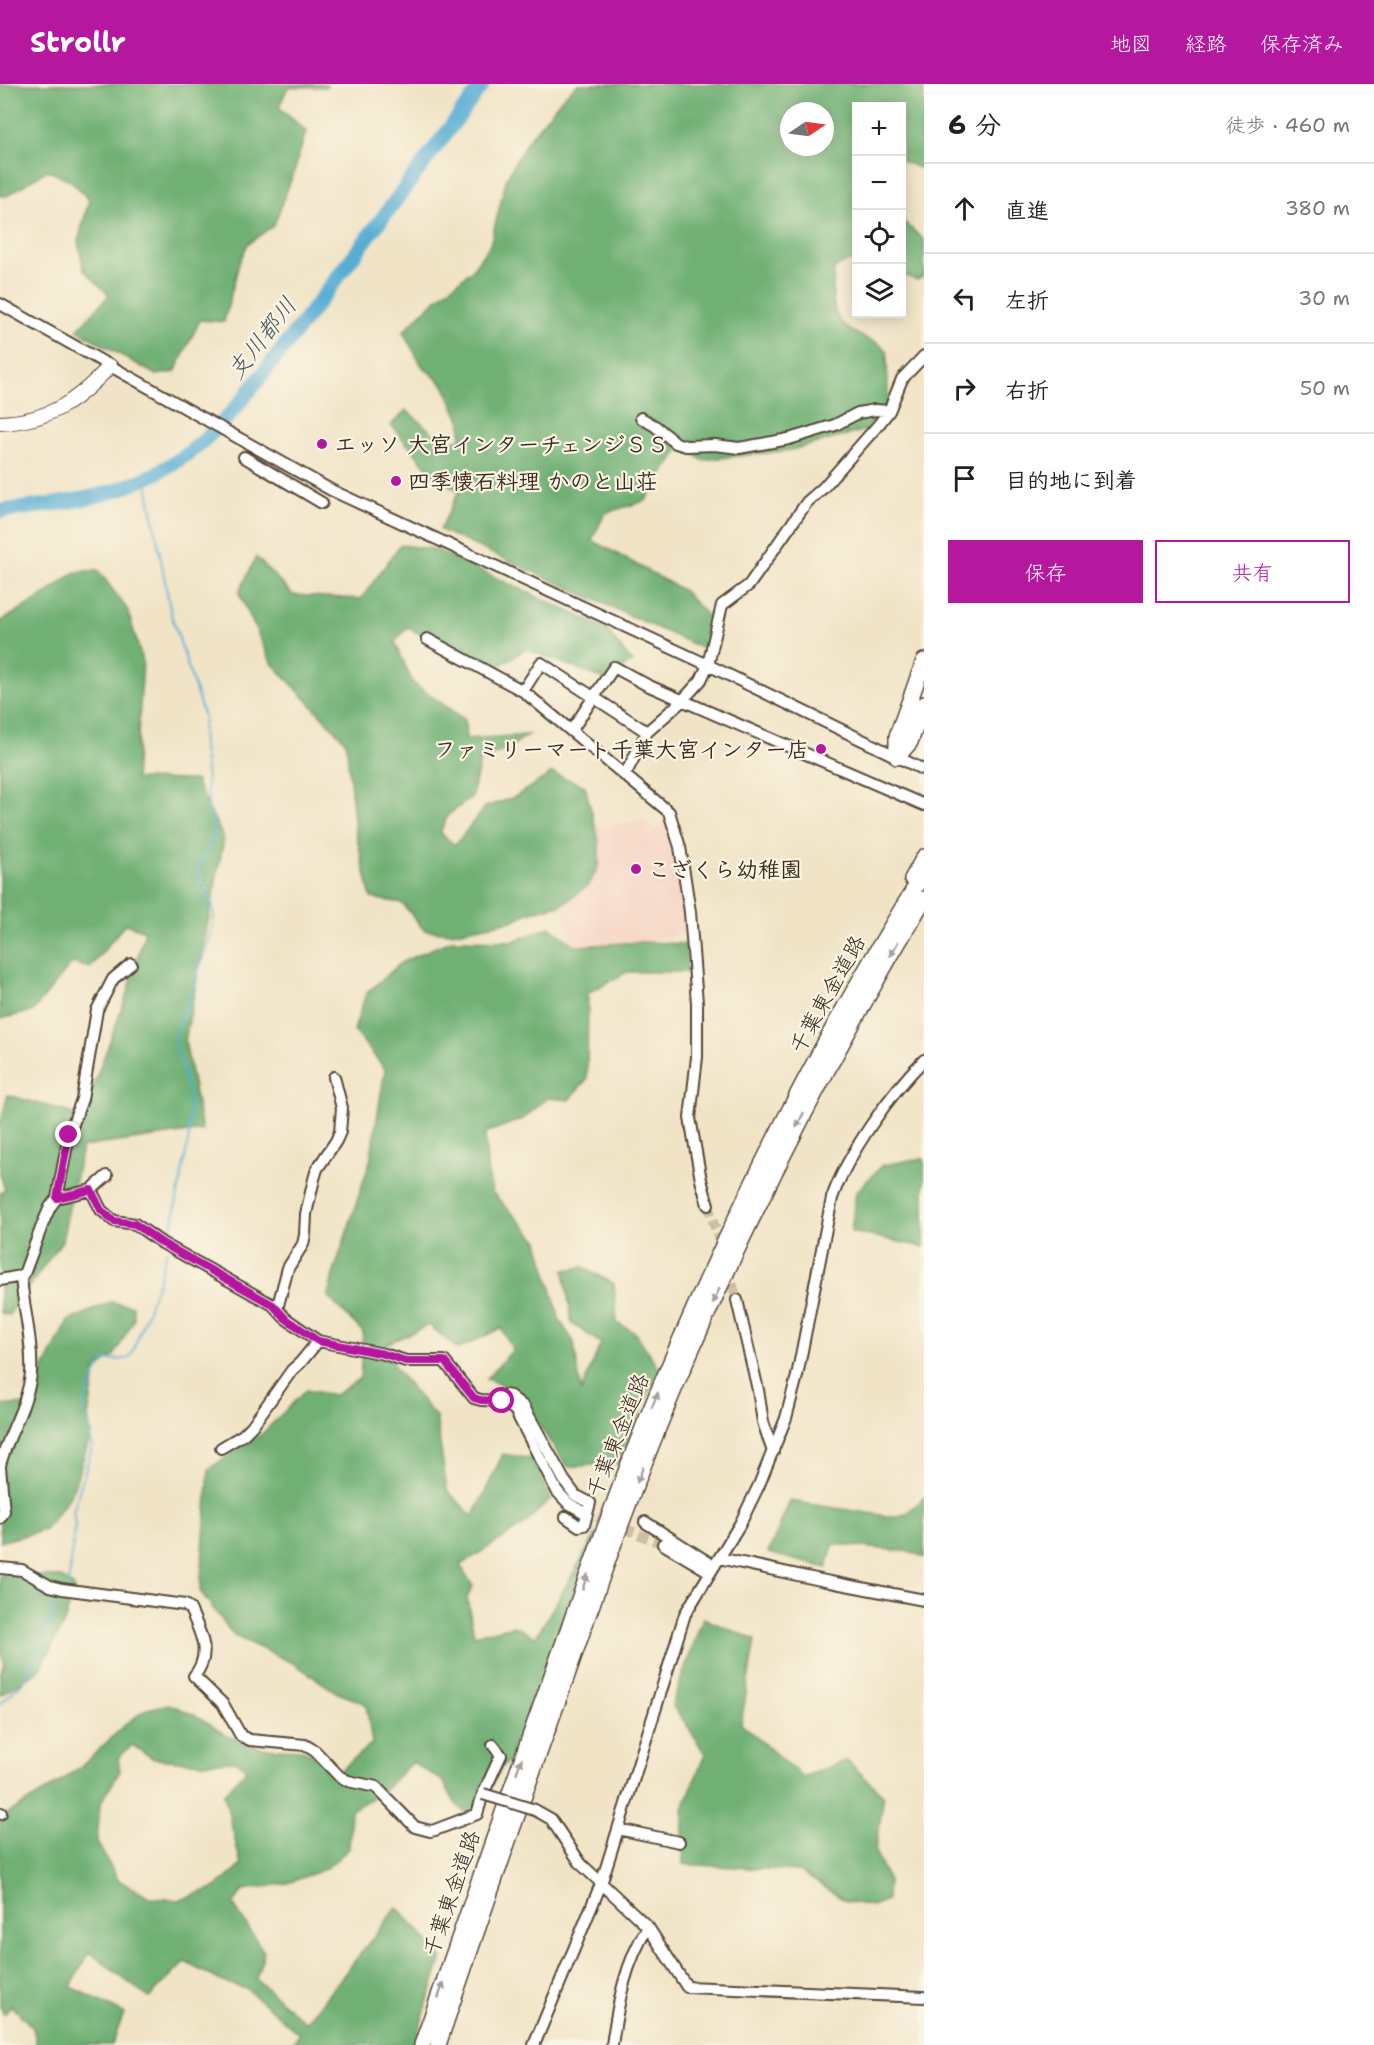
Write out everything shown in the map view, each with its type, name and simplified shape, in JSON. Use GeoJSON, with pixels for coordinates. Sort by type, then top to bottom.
{"type":"FeatureCollection","features":[{"type":"Feature","properties":{"kind":"highway"},"geometry":{"type":"LineString","coordinates":[[897,757],[897,736],[924,662]]}},
{"type":"Feature","properties":{"kind":"highway"},"geometry":{"type":"LineString","coordinates":[[897,757],[910,742],[924,704]]}},
{"type":"Feature","properties":{"kind":"highway"},"geometry":{"type":"LineString","coordinates":[[895,920],[899,903],[924,856]]}},
{"type":"Feature","properties":{"kind":"highway","name":"千葉東金道路"},"geometry":{"type":"LineString","coordinates":[[422,2045],[506,1800],[620,1487],[651,1409],[711,1271],[765,1160],[826,1041],[924,873]]}},
{"type":"Feature","properties":{"kind":"highway","name":"千葉東金道路"},"geometry":{"type":"LineString","coordinates":[[438,2045],[611,1549],[680,1374],[802,1116],[874,984],[924,899]]}},
{"type":"Feature","properties":{"kind":"main road"},"geometry":{"type":"LineString","coordinates":[[0,423],[35,418],[66,405],[87,390],[110,366]]}},
{"type":"Feature","properties":{"kind":"street"},"geometry":{"type":"LineString","coordinates":[[0,304],[326,487],[708,664],[924,770]]}},
{"type":"Feature","properties":{"kind":"street"},"geometry":{"type":"LineString","coordinates":[[625,775],[647,732],[701,680],[708,664],[722,605],[750,585],[807,502],[823,488],[889,411],[902,379],[924,356]]}},
{"type":"Feature","properties":{"kind":"street"},"geometry":{"type":"LineString","coordinates":[[641,418],[676,443],[686,446],[739,448],[789,440],[836,425],[858,413],[875,410],[889,411]]}},
{"type":"Feature","properties":{"kind":"street"},"geometry":{"type":"LineString","coordinates":[[257,448],[247,459],[318,500],[326,487]]}},
{"type":"Feature","properties":{"kind":"street"},"geometry":{"type":"LineString","coordinates":[[427,639],[523,691],[669,812],[680,847],[690,912],[697,1003],[698,1057],[690,1118],[708,1205]]}},
{"type":"Feature","properties":{"kind":"street"},"geometry":{"type":"LineString","coordinates":[[523,691],[541,663],[647,732]]}},
{"type":"Feature","properties":{"kind":"street"},"geometry":{"type":"LineString","coordinates":[[572,731],[614,667],[647,685],[924,805]]}},
{"type":"Feature","properties":{"kind":"street"},"geometry":{"type":"LineString","coordinates":[[0,1280],[24,1274],[50,1207],[57,1198],[69,1135],[82,1099],[97,1010],[113,979],[131,964]]}},
{"type":"Feature","properties":{"kind":"street"},"geometry":{"type":"LineString","coordinates":[[534,2045],[601,1884],[685,1614],[740,1524],[786,1418],[797,1376],[832,1198],[842,1174],[879,1114],[924,1060]]}},
{"type":"Feature","properties":{"kind":"street"},"geometry":{"type":"LineString","coordinates":[[277,1309],[288,1268],[303,1244],[306,1214],[317,1169],[336,1142],[340,1132],[342,1108],[334,1077]]}},
{"type":"Feature","properties":{"kind":"street"},"geometry":{"type":"LineString","coordinates":[[57,1198],[91,1190],[107,1176]]}},
{"type":"Feature","properties":{"kind":"street"},"geometry":{"type":"LineString","coordinates":[[91,1190],[101,1210],[114,1221],[135,1224],[162,1243],[273,1305],[285,1318],[318,1341],[384,1354],[406,1361],[444,1361],[474,1398],[509,1404],[515,1410],[558,1491],[568,1503],[583,1512]]}},
{"type":"Feature","properties":{"kind":"street"},"geometry":{"type":"LineString","coordinates":[[0,1518],[4,1512],[0,1466],[5,1446],[21,1411],[31,1373],[21,1276]]}},
{"type":"Feature","properties":{"kind":"street"},"geometry":{"type":"LineString","coordinates":[[737,1300],[763,1422],[773,1452]]}},
{"type":"Feature","properties":{"kind":"street"},"geometry":{"type":"LineString","coordinates":[[221,1449],[243,1435],[252,1426],[292,1370],[318,1341]]}},
{"type":"Feature","properties":{"kind":"street"},"geometry":{"type":"LineString","coordinates":[[493,1400],[505,1395],[518,1400],[575,1495],[590,1503],[584,1525],[579,1526],[566,1517]]}},
{"type":"Feature","properties":{"kind":"street"},"geometry":{"type":"LineString","coordinates":[[645,1522],[714,1565]]}},
{"type":"Feature","properties":{"kind":"street"},"geometry":{"type":"LineString","coordinates":[[663,1544],[714,1565],[830,1582],[924,1600]]}},
{"type":"Feature","properties":{"kind":"street"},"geometry":{"type":"LineString","coordinates":[[0,1568],[22,1570],[50,1586],[62,1589],[185,1605],[190,1609],[205,1648],[201,1668],[194,1676],[223,1704],[241,1736],[250,1740],[305,1745],[315,1751],[339,1776],[348,1781],[376,1787],[415,1827],[435,1830],[477,1814],[483,1794],[501,1755],[493,1745]]}},
{"type":"Feature","properties":{"kind":"street"},"geometry":{"type":"LineString","coordinates":[[483,1794],[535,1810],[551,1819],[581,1864],[648,1927],[687,1988],[924,1997]]}},
{"type":"Feature","properties":{"kind":"street"},"geometry":{"type":"LineString","coordinates":[[618,1829],[679,1842]]}},
{"type":"Feature","properties":{"kind":"street"},"geometry":{"type":"LineString","coordinates":[[612,2045],[626,1974],[636,1946],[648,1927]]}},
{"type":"Feature","properties":{"kind":"shaded area","name":"こざくら幼稚園"},"geometry":{"type":"Polygon","coordinates":[[[668,817],[678,849],[689,931],[619,950],[572,950],[563,902],[589,888],[596,827],[644,820],[656,830],[668,817]]]}},
{"type":"Feature","properties":{"kind":"green space"},"geometry":{"type":"Polygon","coordinates":[[[0,84],[327,84],[326,87],[288,87],[279,107],[306,131],[296,166],[274,225],[248,244],[239,263],[224,322],[200,320],[175,372],[156,375],[77,330],[109,295],[84,270],[78,242],[89,200],[71,181],[47,170],[7,196],[0,196],[0,84]]]}},
{"type":"Feature","properties":{"kind":"green space"},"geometry":{"type":"Polygon","coordinates":[[[578,84],[924,84],[924,170],[906,163],[906,102],[852,102],[852,262],[848,261],[834,269],[833,301],[843,324],[887,351],[888,403],[866,430],[791,450],[702,460],[682,445],[645,501],[605,513],[592,540],[684,591],[714,623],[706,650],[440,530],[459,491],[433,475],[391,425],[406,410],[447,445],[461,438],[461,422],[444,385],[422,366],[403,332],[433,302],[471,271],[490,245],[507,177],[528,140],[565,95],[578,84]]]}},
{"type":"Feature","properties":{"kind":"green space"},"geometry":{"type":"Polygon","coordinates":[[[906,224],[924,240],[924,276],[917,280],[906,276],[906,224]]]}},
{"type":"Feature","properties":{"kind":"green space"},"geometry":{"type":"Polygon","coordinates":[[[400,545],[434,549],[605,628],[632,662],[604,679],[526,649],[495,668],[462,658],[407,627],[395,642],[413,683],[465,720],[466,739],[528,735],[506,750],[480,760],[472,797],[448,815],[440,833],[455,845],[485,807],[513,798],[552,773],[585,786],[599,841],[599,864],[589,885],[561,905],[528,913],[512,921],[451,933],[424,930],[402,903],[371,898],[355,830],[346,742],[271,662],[239,593],[256,557],[293,595],[361,599],[400,545]]]}},
{"type":"Feature","properties":{"kind":"green space"},"geometry":{"type":"Polygon","coordinates":[[[98,570],[127,609],[143,662],[135,779],[195,780],[224,839],[185,1041],[202,1130],[82,1147],[62,1241],[9,1315],[0,1313],[0,1193],[5,1190],[0,1174],[0,1124],[8,1095],[82,1116],[128,992],[145,931],[125,924],[90,968],[72,963],[33,1011],[0,1019],[0,622],[46,594],[75,572],[98,570]]]}},
{"type":"Feature","properties":{"kind":"green space"},"geometry":{"type":"Polygon","coordinates":[[[550,927],[576,946],[643,942],[685,944],[688,972],[627,972],[588,993],[587,1079],[569,1100],[548,1098],[523,1119],[485,1133],[487,1168],[492,1192],[538,1241],[560,1321],[574,1342],[581,1391],[601,1343],[572,1324],[564,1270],[583,1267],[614,1284],[617,1323],[636,1333],[660,1370],[617,1463],[568,1467],[513,1389],[486,1379],[513,1350],[501,1328],[458,1349],[429,1325],[386,1344],[395,1368],[436,1417],[447,1490],[473,1517],[503,1454],[533,1459],[551,1498],[524,1525],[460,1565],[473,1586],[467,1598],[474,1635],[514,1626],[536,1637],[598,1531],[516,1754],[501,1768],[481,1805],[467,1814],[455,1803],[443,1781],[412,1762],[384,1791],[351,1810],[349,1849],[325,1869],[288,1883],[243,1890],[233,1904],[264,1952],[256,1979],[306,2023],[397,1907],[442,1957],[414,2045],[292,2045],[299,2034],[247,1989],[223,1982],[185,1962],[149,1998],[89,1952],[71,1987],[124,2013],[112,2045],[37,2045],[33,2028],[12,2006],[4,2014],[0,2008],[0,1818],[46,1791],[83,1765],[128,1722],[147,1709],[169,1704],[199,1717],[227,1736],[262,1748],[303,1750],[325,1760],[338,1772],[372,1743],[366,1704],[336,1692],[293,1663],[234,1636],[200,1591],[209,1469],[263,1433],[306,1390],[335,1395],[360,1378],[363,1332],[328,1297],[370,1161],[385,1069],[354,1030],[366,994],[402,962],[452,940],[514,941],[550,927]],[[132,1745],[118,1758],[120,1771],[100,1804],[97,1842],[118,1880],[150,1898],[180,1900],[216,1887],[241,1865],[224,1794],[247,1769],[236,1761],[202,1763],[154,1759],[132,1745]]]}},
{"type":"Feature","properties":{"kind":"green space"},"geometry":{"type":"Polygon","coordinates":[[[924,1158],[924,1247],[851,1232],[856,1192],[883,1165],[924,1158]]]}},
{"type":"Feature","properties":{"kind":"green space"},"geometry":{"type":"Polygon","coordinates":[[[111,1302],[133,1306],[134,1319],[114,1356],[96,1368],[88,1417],[91,1435],[71,1495],[45,1530],[0,1542],[0,1406],[26,1404],[68,1321],[111,1302]]]}},
{"type":"Feature","properties":{"kind":"green space"},"geometry":{"type":"Polygon","coordinates":[[[924,1498],[924,1558],[913,1552],[833,1544],[827,1568],[768,1553],[790,1501],[894,1517],[906,1514],[924,1498]]]}},
{"type":"Feature","properties":{"kind":"green space"},"geometry":{"type":"Polygon","coordinates":[[[0,1575],[61,1577],[74,1587],[65,1621],[39,1671],[0,1695],[0,1675],[5,1664],[0,1652],[0,1575]]]}},
{"type":"Feature","properties":{"kind":"green space"},"geometry":{"type":"Polygon","coordinates":[[[703,1618],[755,1640],[741,1724],[803,1777],[847,1760],[884,1796],[875,1851],[888,1881],[887,1900],[872,1906],[846,1901],[799,1871],[683,1864],[683,1809],[705,1754],[672,1705],[703,1618]]]}},
{"type":"Feature","properties":{"kind":"waterway","name":"支川都川"},"geometry":{"type":"LineString","coordinates":[[0,511],[90,498],[132,485],[174,463],[208,437],[264,372],[483,84]]}},
{"type":"Feature","properties":{"kind":"waterway"},"geometry":{"type":"LineString","coordinates":[[146,478],[171,614],[204,717],[203,749],[213,832],[212,841],[197,870],[199,880],[213,906],[211,934],[175,1039],[190,1103],[189,1137],[169,1242]]}},
{"type":"Feature","properties":{"kind":"waterway"},"geometry":{"type":"LineString","coordinates":[[68,1585],[75,1524],[73,1512],[92,1447],[84,1404],[97,1371],[107,1360],[128,1359],[132,1354],[167,1250]]}},
{"type":"Feature","properties":{"kind":"waterway"},"geometry":{"type":"LineString","coordinates":[[0,1704],[24,1681],[52,1618],[52,1602],[66,1596],[66,1593]]}},
{"type":"Feature","properties":{"kind":"tunnel"},"geometry":{"type":"LineString","coordinates":[[708,1205],[722,1251]]}},
{"type":"Feature","properties":{"kind":"tunnel"},"geometry":{"type":"LineString","coordinates":[[728,1269],[737,1300]]}},
{"type":"Feature","properties":{"kind":"tunnel"},"geometry":{"type":"LineString","coordinates":[[583,1512],[663,1544]]}},
{"type":"Feature","properties":{"kind":"place","name":"エッソ 大宮インターチェンジＳＳ"},"geometry":{"type":"Point","coordinates":[322,444]}},
{"type":"Feature","properties":{"kind":"place","name":"四季懐石料理 かのと山荘"},"geometry":{"type":"Point","coordinates":[396,481]}},
{"type":"Feature","properties":{"kind":"place","name":"ファミリーマート千葉大宮インター店"},"geometry":{"type":"Point","coordinates":[821,749]}},
{"type":"Feature","properties":{"kind":"place","name":"こざくら幼稚園"},"geometry":{"type":"Point","coordinates":[636,869]}},
{"type":"Feature","properties":{"kind":"route"},"geometry":{"type":"LineString","coordinates":[[69,1135],[57,1198],[91,1190],[101,1210],[114,1221],[135,1224],[144,1229],[162,1243],[273,1305],[285,1318],[318,1341],[384,1354],[406,1361],[444,1361],[474,1398],[502,1401]]}}]}
